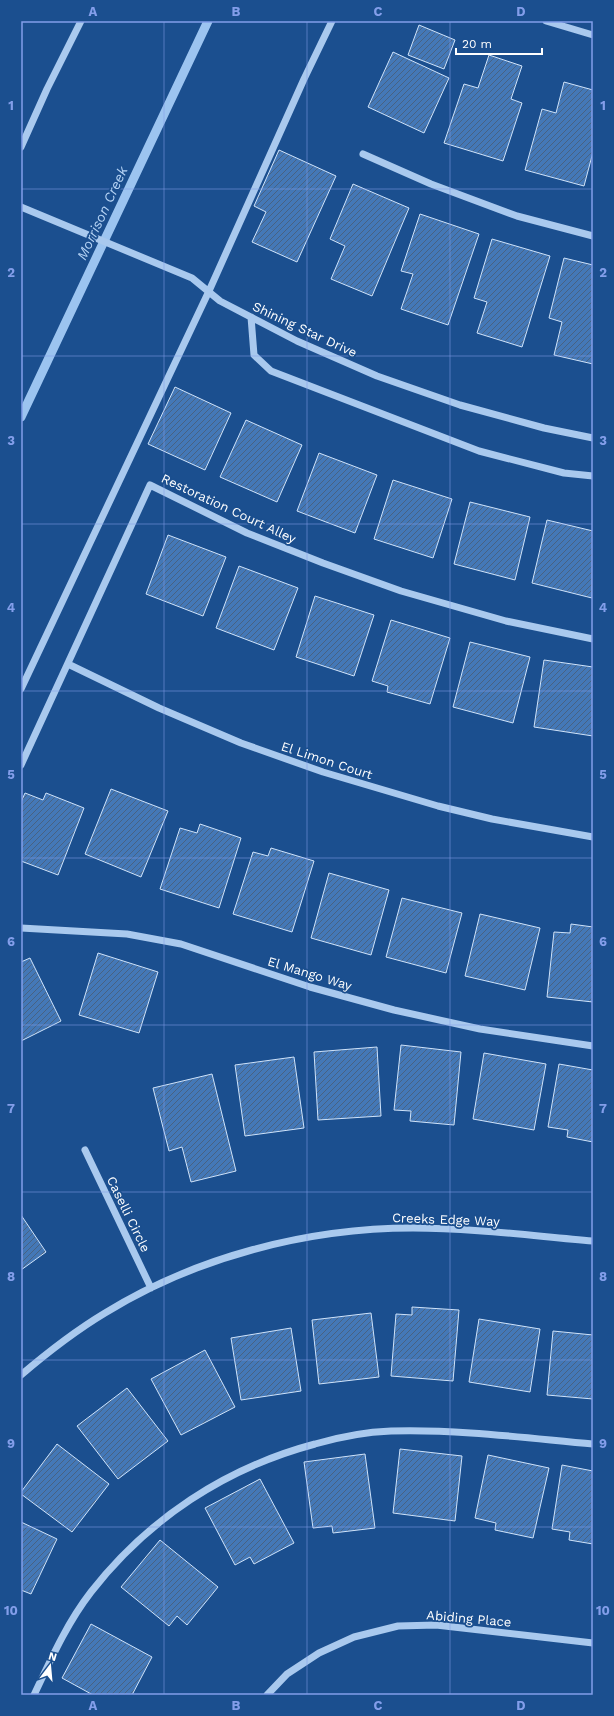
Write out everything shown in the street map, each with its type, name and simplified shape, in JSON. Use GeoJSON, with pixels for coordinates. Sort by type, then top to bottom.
{"type":"FeatureCollection","features":[{"type":"Feature","properties":{"kind":"street"},"geometry":{"type":"LineString","coordinates":[[21,148],[47,89],[81,21]]}},
{"type":"Feature","properties":{"kind":"street"},"geometry":{"type":"LineString","coordinates":[[21,689],[209,291],[304,79],[332,21]]}},
{"type":"Feature","properties":{"kind":"street"},"geometry":{"type":"LineString","coordinates":[[546,21],[593,36]]}},
{"type":"Feature","properties":{"kind":"street"},"geometry":{"type":"LineString","coordinates":[[363,154],[430,184],[517,216],[593,236]]}},
{"type":"Feature","properties":{"kind":"street","name":"Shining Star Drive"},"geometry":{"type":"LineString","coordinates":[[21,207],[192,278],[220,301],[297,341],[385,378],[460,405],[544,428],[593,438]]}},
{"type":"Feature","properties":{"kind":"street"},"geometry":{"type":"LineString","coordinates":[[251,317],[254,355],[271,371],[479,451],[564,473],[593,476]]}},
{"type":"Feature","properties":{"kind":"street","name":"Restoration Court Alley"},"geometry":{"type":"LineString","coordinates":[[21,765],[150,485],[247,533],[323,564],[394,588],[506,621],[593,639]]}},
{"type":"Feature","properties":{"kind":"street","name":"El Limon Court"},"geometry":{"type":"LineString","coordinates":[[68,664],[159,708],[241,743],[323,772],[438,806],[492,819],[593,837]]}},
{"type":"Feature","properties":{"kind":"street","name":"El Mango Way"},"geometry":{"type":"LineString","coordinates":[[21,928],[127,934],[181,944],[310,987],[394,1010],[480,1029],[593,1046]]}},
{"type":"Feature","properties":{"kind":"street","name":"Caselli Circle"},"geometry":{"type":"LineString","coordinates":[[85,1150],[151,1288]]}},
{"type":"Feature","properties":{"kind":"street","name":"Creeks Edge Way"},"geometry":{"type":"LineString","coordinates":[[21,1375],[53,1348],[99,1317],[151,1288],[209,1264],[268,1245],[340,1232],[413,1228],[465,1230],[593,1241]]}},
{"type":"Feature","properties":{"kind":"street"},"geometry":{"type":"LineString","coordinates":[[34,1695],[63,1634],[91,1593],[123,1554],[160,1521],[200,1492],[245,1468],[284,1452],[340,1437],[389,1431],[439,1431],[593,1444]]}},
{"type":"Feature","properties":{"kind":"street","name":"Abiding Place"},"geometry":{"type":"LineString","coordinates":[[267,1695],[287,1674],[319,1653],[354,1637],[398,1626],[436,1625],[593,1642]]}},
{"type":"Feature","properties":{"kind":"building"},"geometry":{"type":"Polygon","coordinates":[[[419,25],[455,40],[444,69],[408,55],[419,25]]]}},
{"type":"Feature","properties":{"kind":"building"},"geometry":{"type":"Polygon","coordinates":[[[393,52],[449,78],[424,133],[368,107],[393,52]]]}},
{"type":"Feature","properties":{"kind":"building"},"geometry":{"type":"Polygon","coordinates":[[[489,55],[522,66],[511,99],[522,103],[503,161],[444,143],[464,84],[478,88],[489,55]]]}},
{"type":"Feature","properties":{"kind":"building"},"geometry":{"type":"Polygon","coordinates":[[[564,82],[593,90],[593,152],[584,186],[525,170],[542,109],[556,113],[564,82]]]}},
{"type":"Feature","properties":{"kind":"building"},"geometry":{"type":"Polygon","coordinates":[[[279,150],[336,176],[297,262],[252,242],[266,212],[254,206],[279,150]]]}},
{"type":"Feature","properties":{"kind":"building"},"geometry":{"type":"Polygon","coordinates":[[[353,184],[409,208],[372,296],[331,279],[345,246],[330,239],[353,184]]]}},
{"type":"Feature","properties":{"kind":"building"},"geometry":{"type":"Polygon","coordinates":[[[420,214],[479,234],[448,325],[401,309],[413,274],[401,271],[420,214]]]}},
{"type":"Feature","properties":{"kind":"building"},"geometry":{"type":"Polygon","coordinates":[[[492,239],[550,256],[522,347],[477,333],[487,302],[474,298],[492,239]]]}},
{"type":"Feature","properties":{"kind":"building"},"geometry":{"type":"Polygon","coordinates":[[[564,258],[593,265],[593,364],[554,355],[562,322],[549,318],[564,258]]]}},
{"type":"Feature","properties":{"kind":"building"},"geometry":{"type":"Polygon","coordinates":[[[175,387],[231,413],[205,470],[148,444],[175,387]]]}},
{"type":"Feature","properties":{"kind":"building"},"geometry":{"type":"Polygon","coordinates":[[[246,420],[302,445],[277,502],[220,477],[246,420]]]}},
{"type":"Feature","properties":{"kind":"building"},"geometry":{"type":"Polygon","coordinates":[[[319,453],[377,475],[355,533],[297,511],[319,453]]]}},
{"type":"Feature","properties":{"kind":"building"},"geometry":{"type":"Polygon","coordinates":[[[393,480],[452,499],[433,558],[374,539],[393,480]]]}},
{"type":"Feature","properties":{"kind":"building"},"geometry":{"type":"Polygon","coordinates":[[[470,502],[530,517],[515,580],[454,564],[470,502]]]}},
{"type":"Feature","properties":{"kind":"building"},"geometry":{"type":"Polygon","coordinates":[[[547,520],[593,531],[592,598],[532,583],[547,520]]]}},
{"type":"Feature","properties":{"kind":"building"},"geometry":{"type":"Polygon","coordinates":[[[168,535],[226,557],[203,616],[146,594],[168,535]]]}},
{"type":"Feature","properties":{"kind":"building"},"geometry":{"type":"Polygon","coordinates":[[[239,566],[298,588],[274,650],[216,628],[239,566]]]}},
{"type":"Feature","properties":{"kind":"building"},"geometry":{"type":"Polygon","coordinates":[[[315,596],[374,615],[354,676],[296,657],[315,596]]]}},
{"type":"Feature","properties":{"kind":"building"},"geometry":{"type":"Polygon","coordinates":[[[391,620],[450,638],[430,704],[387,692],[388,686],[372,681],[391,620]]]}},
{"type":"Feature","properties":{"kind":"building"},"geometry":{"type":"Polygon","coordinates":[[[470,642],[530,657],[513,723],[453,707],[470,642]]]}},
{"type":"Feature","properties":{"kind":"building"},"geometry":{"type":"Polygon","coordinates":[[[544,660],[593,667],[593,736],[534,727],[544,660]]]}},
{"type":"Feature","properties":{"kind":"building"},"geometry":{"type":"Polygon","coordinates":[[[111,789],[168,811],[141,877],[85,854],[111,789]]]}},
{"type":"Feature","properties":{"kind":"building"},"geometry":{"type":"Polygon","coordinates":[[[25,793],[43,800],[46,793],[84,808],[58,875],[21,861],[21,802],[25,793]]]}},
{"type":"Feature","properties":{"kind":"building"},"geometry":{"type":"Polygon","coordinates":[[[200,824],[241,838],[219,908],[160,889],[180,828],[197,833],[200,824]]]}},
{"type":"Feature","properties":{"kind":"building"},"geometry":{"type":"Polygon","coordinates":[[[271,848],[314,861],[292,932],[233,914],[253,852],[268,856],[271,848]]]}},
{"type":"Feature","properties":{"kind":"building"},"geometry":{"type":"Polygon","coordinates":[[[329,873],[389,890],[371,955],[311,938],[329,873]]]}},
{"type":"Feature","properties":{"kind":"building"},"geometry":{"type":"Polygon","coordinates":[[[402,898],[462,913],[446,973],[386,957],[402,898]]]}},
{"type":"Feature","properties":{"kind":"building"},"geometry":{"type":"Polygon","coordinates":[[[480,914],[540,928],[525,990],[465,976],[480,914]]]}},
{"type":"Feature","properties":{"kind":"building"},"geometry":{"type":"Polygon","coordinates":[[[571,924],[593,927],[593,1002],[547,997],[554,932],[570,933],[571,924]]]}},
{"type":"Feature","properties":{"kind":"building"},"geometry":{"type":"Polygon","coordinates":[[[98,953],[158,972],[139,1033],[79,1015],[98,953]]]}},
{"type":"Feature","properties":{"kind":"building"},"geometry":{"type":"Polygon","coordinates":[[[30,958],[61,1021],[21,1041],[21,962],[30,958]]]}},
{"type":"Feature","properties":{"kind":"building"},"geometry":{"type":"Polygon","coordinates":[[[401,1045],[461,1052],[454,1125],[410,1121],[411,1111],[394,1110],[401,1045]]]}},
{"type":"Feature","properties":{"kind":"building"},"geometry":{"type":"Polygon","coordinates":[[[377,1047],[381,1116],[318,1120],[314,1052],[377,1047]]]}},
{"type":"Feature","properties":{"kind":"building"},"geometry":{"type":"Polygon","coordinates":[[[484,1053],[546,1064],[534,1130],[473,1119],[484,1053]]]}},
{"type":"Feature","properties":{"kind":"building"},"geometry":{"type":"Polygon","coordinates":[[[294,1057],[304,1128],[245,1136],[235,1065],[294,1057]]]}},
{"type":"Feature","properties":{"kind":"building"},"geometry":{"type":"Polygon","coordinates":[[[559,1064],[593,1070],[593,1142],[567,1137],[568,1130],[548,1127],[559,1064]]]}},
{"type":"Feature","properties":{"kind":"building"},"geometry":{"type":"Polygon","coordinates":[[[212,1074],[236,1171],[191,1182],[182,1147],[169,1151],[153,1088],[212,1074]]]}},
{"type":"Feature","properties":{"kind":"building"},"geometry":{"type":"Polygon","coordinates":[[[21,1215],[46,1252],[21,1270],[21,1215]]]}},
{"type":"Feature","properties":{"kind":"building"},"geometry":{"type":"Polygon","coordinates":[[[412,1307],[459,1310],[453,1381],[391,1376],[396,1314],[412,1315],[412,1307]]]}},
{"type":"Feature","properties":{"kind":"building"},"geometry":{"type":"Polygon","coordinates":[[[371,1313],[379,1377],[319,1384],[312,1320],[371,1313]]]}},
{"type":"Feature","properties":{"kind":"building"},"geometry":{"type":"Polygon","coordinates":[[[479,1319],[540,1329],[530,1392],[469,1382],[479,1319]]]}},
{"type":"Feature","properties":{"kind":"building"},"geometry":{"type":"Polygon","coordinates":[[[291,1328],[301,1391],[241,1400],[231,1338],[291,1328]]]}},
{"type":"Feature","properties":{"kind":"building"},"geometry":{"type":"Polygon","coordinates":[[[553,1331],[593,1335],[593,1399],[547,1395],[553,1331]]]}},
{"type":"Feature","properties":{"kind":"building"},"geometry":{"type":"Polygon","coordinates":[[[205,1350],[235,1407],[181,1435],[151,1379],[205,1350]]]}},
{"type":"Feature","properties":{"kind":"building"},"geometry":{"type":"Polygon","coordinates":[[[127,1388],[168,1441],[118,1479],[77,1426],[127,1388]]]}},
{"type":"Feature","properties":{"kind":"building"},"geometry":{"type":"Polygon","coordinates":[[[57,1444],[109,1484],[72,1532],[21,1494],[57,1444]]]}},
{"type":"Feature","properties":{"kind":"building"},"geometry":{"type":"Polygon","coordinates":[[[400,1449],[462,1456],[455,1521],[393,1513],[400,1449]]]}},
{"type":"Feature","properties":{"kind":"building"},"geometry":{"type":"Polygon","coordinates":[[[365,1454],[375,1528],[333,1533],[332,1526],[313,1528],[304,1462],[365,1454]]]}},
{"type":"Feature","properties":{"kind":"building"},"geometry":{"type":"Polygon","coordinates":[[[488,1455],[549,1468],[533,1538],[495,1530],[496,1523],[475,1518],[488,1455]]]}},
{"type":"Feature","properties":{"kind":"building"},"geometry":{"type":"Polygon","coordinates":[[[562,1465],[593,1471],[593,1544],[569,1540],[570,1532],[552,1529],[562,1465]]]}},
{"type":"Feature","properties":{"kind":"building"},"geometry":{"type":"Polygon","coordinates":[[[260,1479],[294,1543],[254,1564],[250,1557],[235,1565],[205,1508],[260,1479]]]}},
{"type":"Feature","properties":{"kind":"building"},"geometry":{"type":"Polygon","coordinates":[[[21,1522],[57,1539],[31,1594],[21,1590],[21,1522]]]}},
{"type":"Feature","properties":{"kind":"building"},"geometry":{"type":"Polygon","coordinates":[[[160,1540],[218,1587],[187,1625],[177,1616],[169,1626],[121,1587],[160,1540]]]}},
{"type":"Feature","properties":{"kind":"building"},"geometry":{"type":"Polygon","coordinates":[[[91,1624],[152,1657],[132,1695],[93,1695],[62,1678],[91,1624]]]}},
{"type":"Feature","properties":{"kind":"waterway","name":"Morrison Creek"},"geometry":{"type":"LineString","coordinates":[[21,417],[208,21]]}}]}
